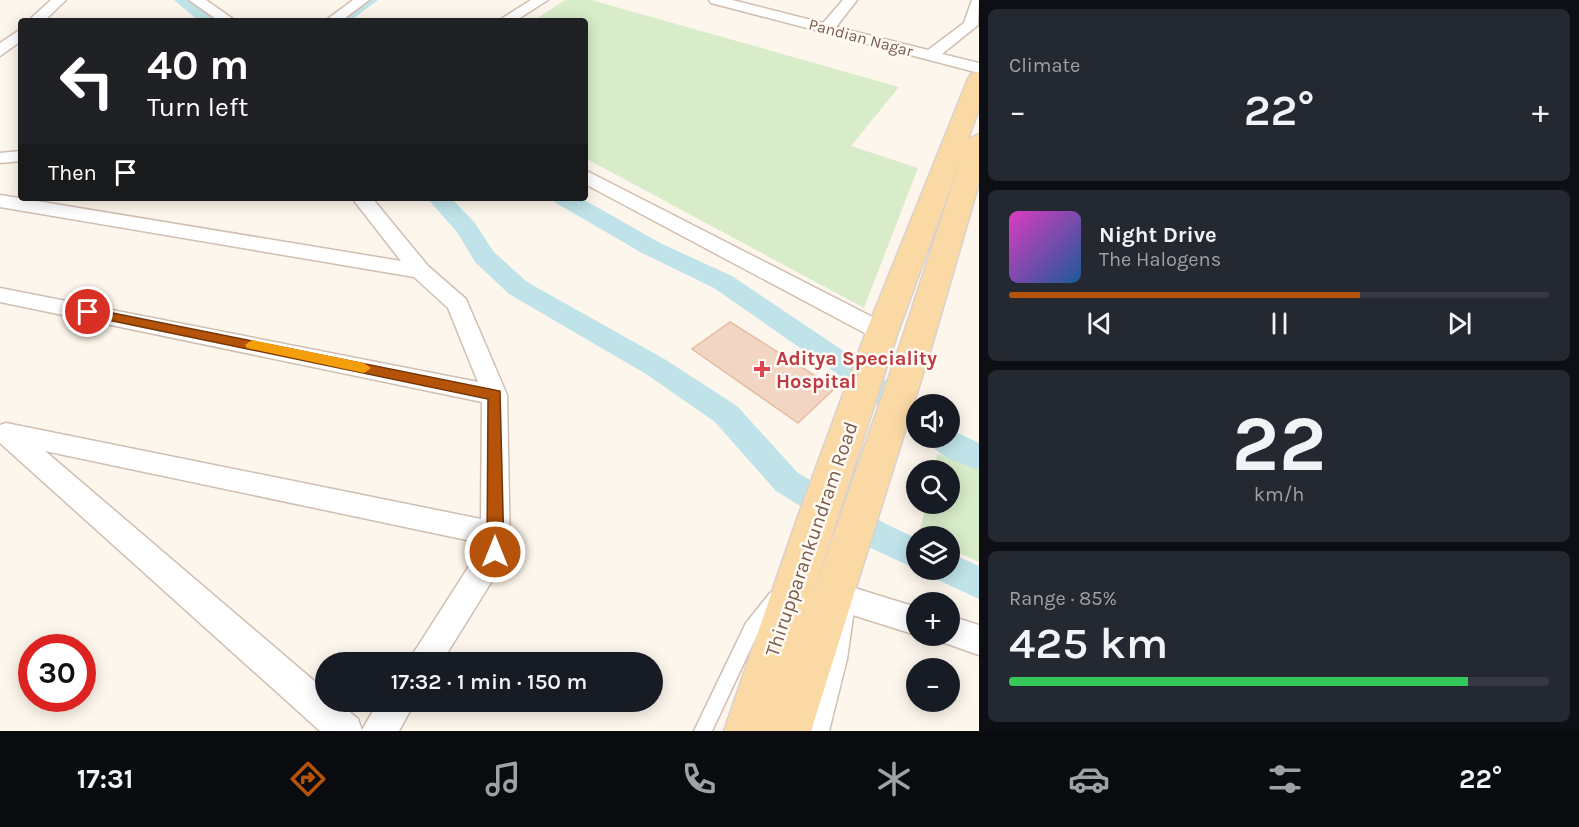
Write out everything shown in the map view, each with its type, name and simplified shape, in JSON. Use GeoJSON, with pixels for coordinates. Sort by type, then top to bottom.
{"type":"FeatureCollection","features":[{"type":"Feature","properties":{"kind":"main road","name":"Thirupparankundram Road"},"geometry":{"type":"LineString","coordinates":[[841,526],[831,482],[882,332],[979,79]]}},
{"type":"Feature","properties":{"kind":"main road","name":"Thirupparankundram Road"},"geometry":{"type":"LineString","coordinates":[[788,731],[841,526],[895,407],[979,141]]}},
{"type":"Feature","properties":{"kind":"main road","name":"Thirupparankundram Road"},"geometry":{"type":"LineString","coordinates":[[747,731],[801,564],[841,526]]}},
{"type":"Feature","properties":{"kind":"street"},"geometry":{"type":"LineString","coordinates":[[38,18],[59,0]]}},
{"type":"Feature","properties":{"kind":"street"},"geometry":{"type":"LineString","coordinates":[[196,0],[224,18]]}},
{"type":"Feature","properties":{"kind":"street"},"geometry":{"type":"LineString","coordinates":[[336,18],[362,0]]}},
{"type":"Feature","properties":{"kind":"street"},"geometry":{"type":"LineString","coordinates":[[510,18],[541,0]]}},
{"type":"Feature","properties":{"kind":"street","name":"Pandian Nagar"},"geometry":{"type":"LineString","coordinates":[[717,0],[828,27],[930,56],[971,25],[979,0]]}},
{"type":"Feature","properties":{"kind":"street"},"geometry":{"type":"LineString","coordinates":[[828,27],[850,0]]}},
{"type":"Feature","properties":{"kind":"street"},"geometry":{"type":"LineString","coordinates":[[0,51],[18,36]]}},
{"type":"Feature","properties":{"kind":"street"},"geometry":{"type":"LineString","coordinates":[[930,56],[979,68]]}},
{"type":"Feature","properties":{"kind":"street"},"geometry":{"type":"LineString","coordinates":[[0,158],[18,156]]}},
{"type":"Feature","properties":{"kind":"street"},"geometry":{"type":"LineString","coordinates":[[588,178],[882,332]]}},
{"type":"Feature","properties":{"kind":"street"},"geometry":{"type":"LineString","coordinates":[[0,201],[337,260],[420,271]]}},
{"type":"Feature","properties":{"kind":"street"},"geometry":{"type":"LineString","coordinates":[[364,201],[420,271],[459,304],[495,395],[495,552],[430,652]]}},
{"type":"Feature","properties":{"kind":"street"},"geometry":{"type":"LineString","coordinates":[[0,295],[495,395]]}},
{"type":"Feature","properties":{"kind":"street"},"geometry":{"type":"LineString","coordinates":[[3,431],[495,534]]}},
{"type":"Feature","properties":{"kind":"street"},"geometry":{"type":"LineString","coordinates":[[3,431],[346,731]]}},
{"type":"Feature","properties":{"kind":"street"},"geometry":{"type":"LineString","coordinates":[[848,600],[906,618]]}},
{"type":"Feature","properties":{"kind":"street"},"geometry":{"type":"LineString","coordinates":[[960,634],[979,640]]}},
{"type":"Feature","properties":{"kind":"street"},"geometry":{"type":"LineString","coordinates":[[379,731],[391,712]]}},
{"type":"Feature","properties":{"kind":"lane"},"geometry":{"type":"LineString","coordinates":[[820,731],[839,659],[848,600],[841,526]]}},
{"type":"Feature","properties":{"kind":"lane"},"geometry":{"type":"LineString","coordinates":[[703,731],[752,628],[801,564]]}},
{"type":"Feature","properties":{"kind":"green space"},"geometry":{"type":"Polygon","coordinates":[[[565,0],[591,0],[899,87],[851,146],[918,168],[864,308],[588,160],[588,18],[538,18],[565,0]]]}},
{"type":"Feature","properties":{"kind":"green space"},"geometry":{"type":"Polygon","coordinates":[[[937,454],[956,460],[936,460],[937,454]]]}},
{"type":"Feature","properties":{"kind":"green space"},"geometry":{"type":"Polygon","coordinates":[[[960,461],[979,467],[979,562],[960,553],[960,526],[921,526],[924,514],[960,514],[960,461]]]}},
{"type":"Feature","properties":{"kind":"building","name":"Aditya Speciality Hospital"},"geometry":{"type":"Polygon","coordinates":[[[730,322],[835,388],[798,423],[692,349],[730,322]]]}},
{"type":"Feature","properties":{"kind":"waterway"},"geometry":{"type":"LineString","coordinates":[[182,0],[206,18]]}},
{"type":"Feature","properties":{"kind":"waterway"},"geometry":{"type":"LineString","coordinates":[[343,18],[370,0]]}},
{"type":"Feature","properties":{"kind":"waterway"},"geometry":{"type":"LineString","coordinates":[[441,201],[467,228],[484,256],[518,288],[656,367],[726,414],[787,482],[872,533],[906,549]]}},
{"type":"Feature","properties":{"kind":"waterway"},"geometry":{"type":"LineString","coordinates":[[569,201],[651,248],[723,282],[856,373],[906,411]]}},
{"type":"Feature","properties":{"kind":"waterway"},"geometry":{"type":"LineString","coordinates":[[958,448],[979,457]]}},
{"type":"Feature","properties":{"kind":"waterway"},"geometry":{"type":"LineString","coordinates":[[960,574],[979,583]]}},
{"type":"Feature","properties":{"kind":"slow traffic"},"geometry":{"type":"LineString","coordinates":[[252,345],[364,368]]}},
{"type":"Feature","properties":{"kind":"place","name":"Aditya Speciality Hospital"},"geometry":{"type":"Point","coordinates":[762,369]}},
{"type":"Feature","properties":{"kind":"route"},"geometry":{"type":"LineString","coordinates":[[88,312],[495,395],[495,552]]}}]}
